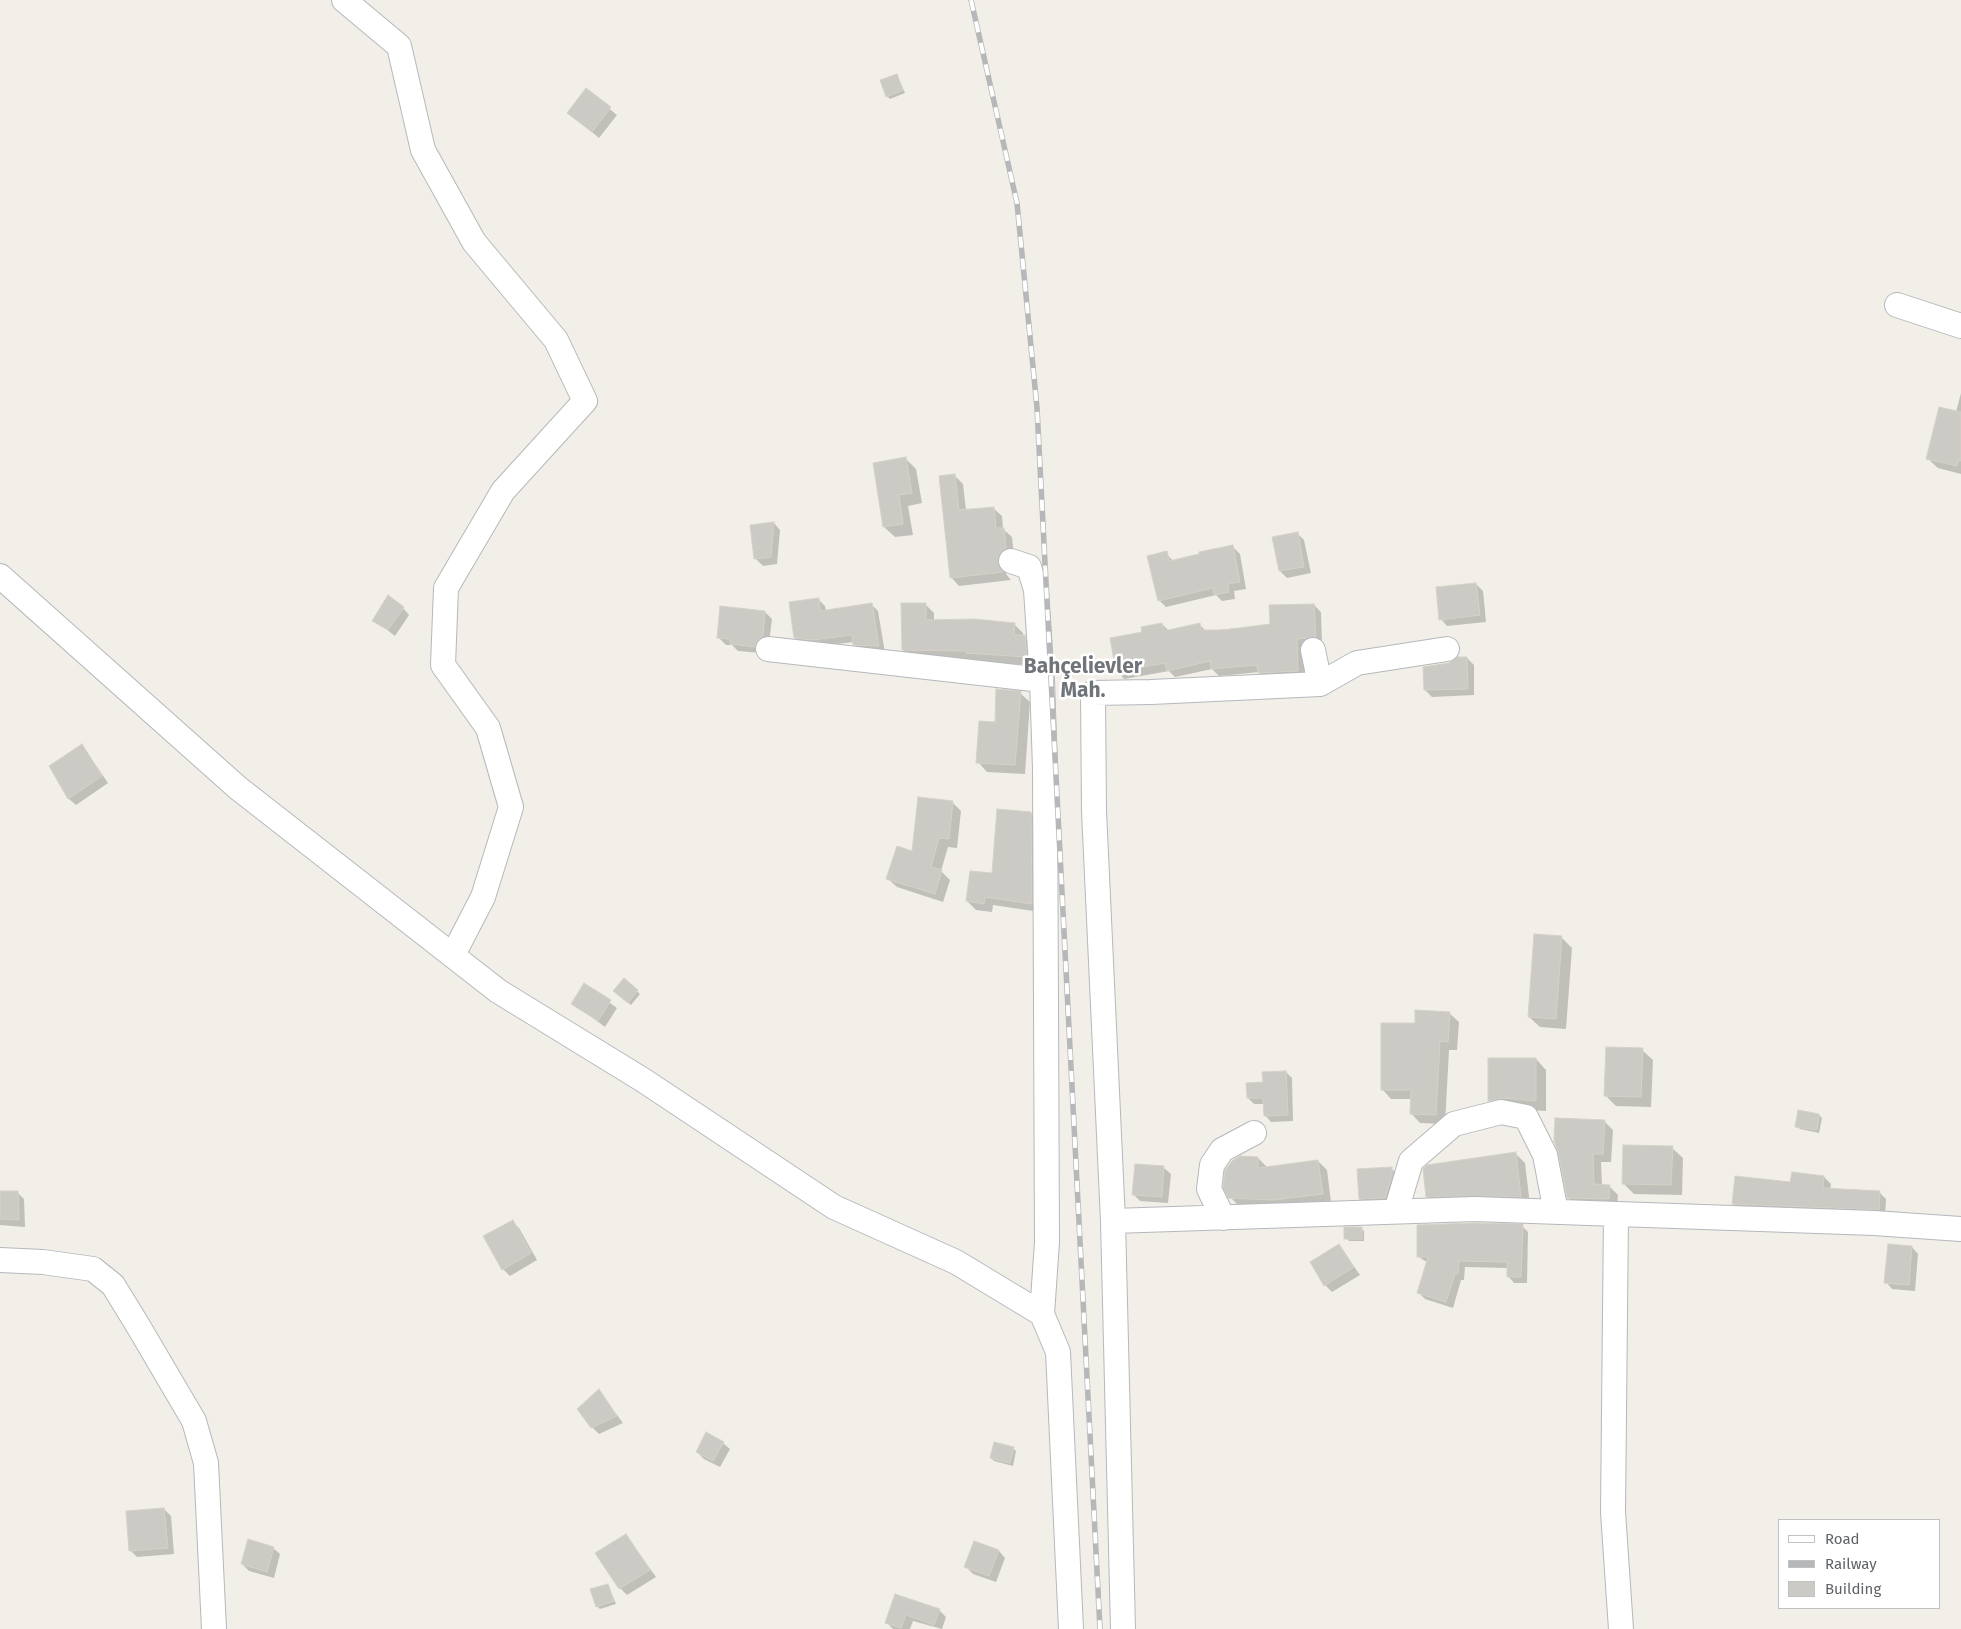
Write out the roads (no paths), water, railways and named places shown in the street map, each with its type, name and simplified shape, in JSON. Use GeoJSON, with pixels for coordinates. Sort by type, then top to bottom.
{"type":"FeatureCollection","features":[{"type":"Feature","properties":{"kind":"street"},"geometry":{"type":"LineString","coordinates":[[344,0],[399,46],[423,150],[474,242],[556,340],[584,401],[504,491],[446,588],[443,665],[488,728],[512,807],[483,897],[452,955]]}},
{"type":"Feature","properties":{"kind":"street"},"geometry":{"type":"LineString","coordinates":[[1897,305],[1961,326]]}},
{"type":"Feature","properties":{"kind":"street"},"geometry":{"type":"LineString","coordinates":[[1011,561],[1029,567],[1036,590],[1042,680],[1045,768],[1047,1242],[1042,1314],[1058,1352],[1071,1629]]}},
{"type":"Feature","properties":{"kind":"street"},"geometry":{"type":"LineString","coordinates":[[0,576],[238,788],[498,990],[643,1080],[834,1207],[956,1262],[1042,1314]]}},
{"type":"Feature","properties":{"kind":"street"},"geometry":{"type":"LineString","coordinates":[[768,649],[1042,680]]}},
{"type":"Feature","properties":{"kind":"street"},"geometry":{"type":"LineString","coordinates":[[1123,1629],[1113,1221],[1094,811],[1093,693],[1320,684],[1357,663],[1447,649]]}},
{"type":"Feature","properties":{"kind":"street"},"geometry":{"type":"LineString","coordinates":[[1313,650],[1320,684]]}},
{"type":"Feature","properties":{"kind":"street"},"geometry":{"type":"LineString","coordinates":[[1396,1211],[1411,1161],[1454,1124],[1501,1112],[1526,1117],[1545,1155],[1556,1212]]}},
{"type":"Feature","properties":{"kind":"street"},"geometry":{"type":"LineString","coordinates":[[1222,1218],[1209,1189],[1212,1165],[1222,1150],[1254,1133]]}},
{"type":"Feature","properties":{"kind":"street"},"geometry":{"type":"LineString","coordinates":[[1113,1221],[1475,1209],[1874,1223],[1961,1229]]}},
{"type":"Feature","properties":{"kind":"street"},"geometry":{"type":"LineString","coordinates":[[1616,1214],[1613,1512],[1621,1629]]}},
{"type":"Feature","properties":{"kind":"street"},"geometry":{"type":"LineString","coordinates":[[0,1260],[42,1262],[93,1269],[113,1285],[194,1421],[206,1463],[214,1629]]}},
{"type":"Feature","properties":{"kind":"railway"},"geometry":{"type":"LineString","coordinates":[[971,0],[1017,203],[1037,408],[1100,1629]]}},
{"type":"Feature","properties":{"kind":"district","name":"Bahçelievler Mah."},"geometry":{"type":"Point","coordinates":[1083,679]}}]}
